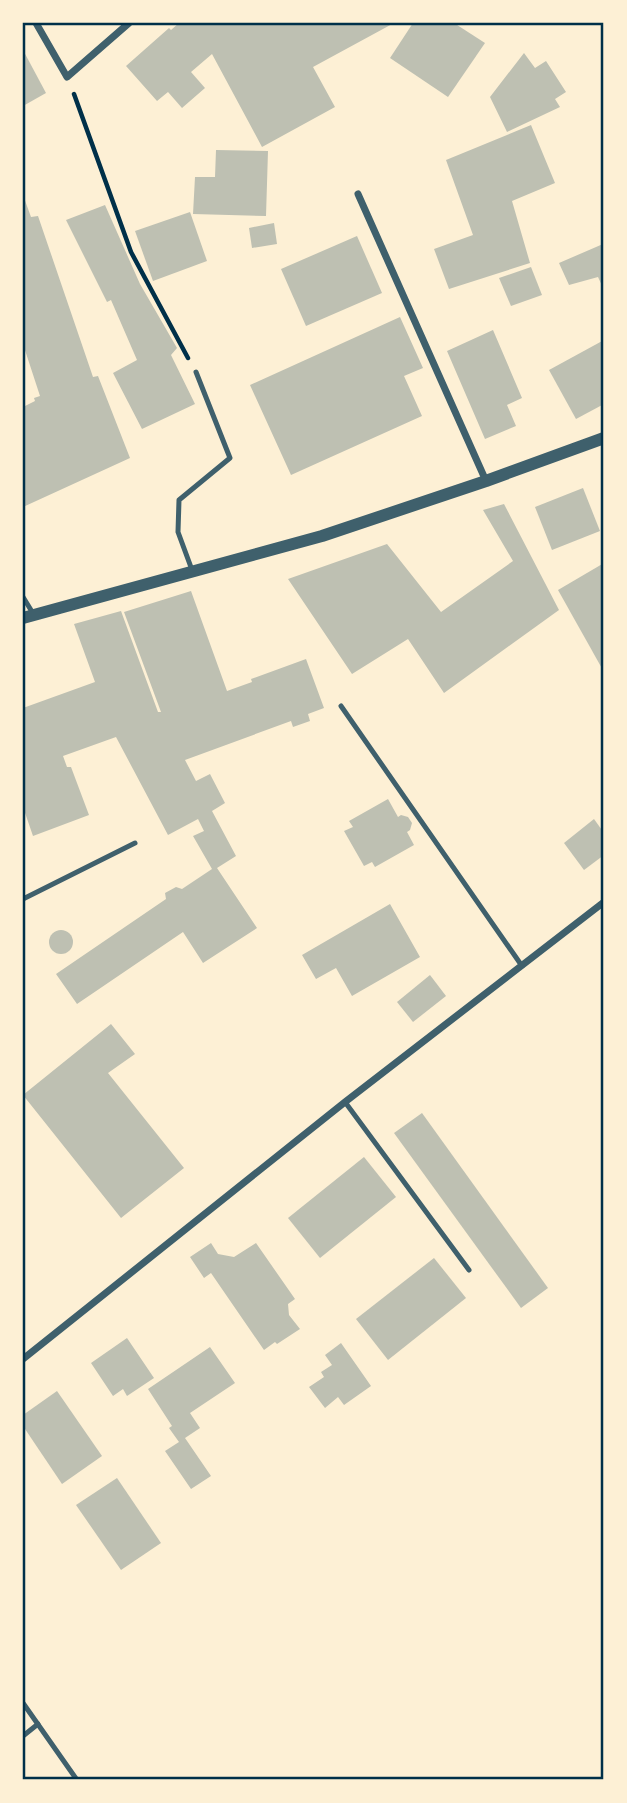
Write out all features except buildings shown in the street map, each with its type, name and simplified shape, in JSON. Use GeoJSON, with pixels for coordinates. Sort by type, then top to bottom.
{"type":"FeatureCollection","features":[{"type":"Feature","properties":{"kind":"street"},"geometry":{"type":"LineString","coordinates":[[36,23],[67,77],[129,23]]}},
{"type":"Feature","properties":{"kind":"street"},"geometry":{"type":"LineString","coordinates":[[358,194],[486,481]]}},
{"type":"Feature","properties":{"kind":"street"},"geometry":{"type":"LineString","coordinates":[[28,617],[322,536],[604,438]]}},
{"type":"Feature","properties":{"kind":"street"},"geometry":{"type":"LineString","coordinates":[[23,1358],[345,1101],[604,902]]}},
{"type":"Feature","properties":{"kind":"lane"},"geometry":{"type":"LineString","coordinates":[[193,571],[178,532],[179,500],[230,458],[196,372]]}},
{"type":"Feature","properties":{"kind":"lane"},"geometry":{"type":"LineString","coordinates":[[23,597],[28,617]]}},
{"type":"Feature","properties":{"kind":"lane"},"geometry":{"type":"LineString","coordinates":[[341,706],[522,966]]}},
{"type":"Feature","properties":{"kind":"lane"},"geometry":{"type":"LineString","coordinates":[[23,899],[135,843]]}},
{"type":"Feature","properties":{"kind":"lane"},"geometry":{"type":"LineString","coordinates":[[345,1101],[469,1270]]}},
{"type":"Feature","properties":{"kind":"lane"},"geometry":{"type":"LineString","coordinates":[[23,1703],[77,1780]]}},
{"type":"Feature","properties":{"kind":"lane"},"geometry":{"type":"LineString","coordinates":[[23,1736],[37,1724]]}},
{"type":"Feature","properties":{"kind":"path"},"geometry":{"type":"LineString","coordinates":[[67,77],[131,253],[196,372]]}}]}
